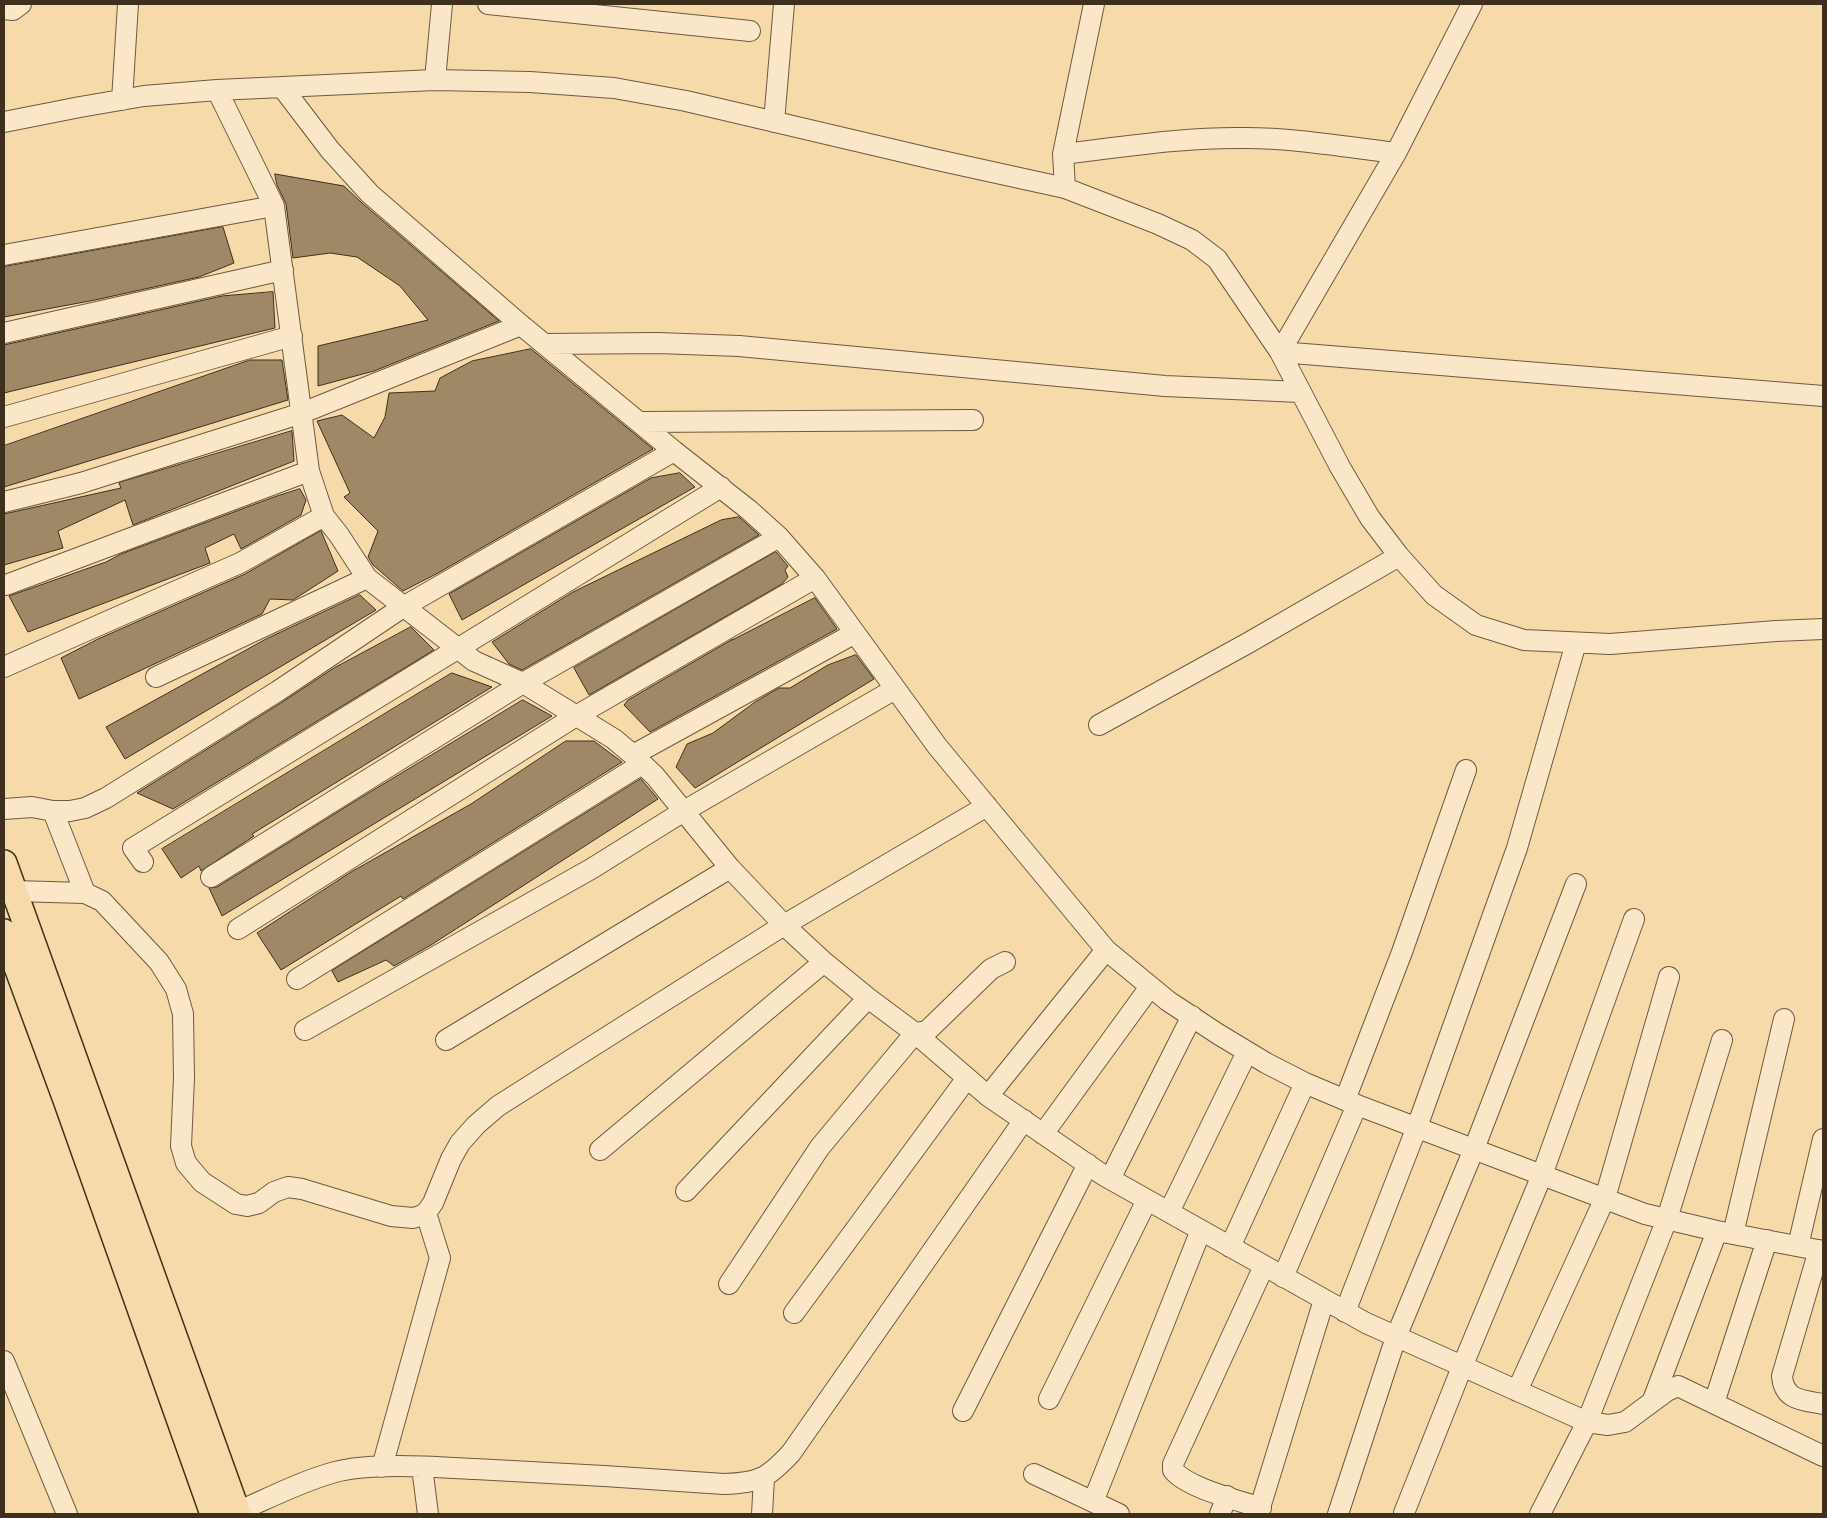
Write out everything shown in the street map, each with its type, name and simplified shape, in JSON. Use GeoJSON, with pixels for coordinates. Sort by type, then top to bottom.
{"type":"FeatureCollection","features":[{"type":"Feature","properties":{"kind":"main road"},"geometry":{"type":"LineString","coordinates":[[4,863],[238,1513]]}},
{"type":"Feature","properties":{"kind":"main road"},"geometry":{"type":"LineString","coordinates":[[4,932],[213,1514]]}},
{"type":"Feature","properties":{"kind":"street"},"geometry":{"type":"LineString","coordinates":[[4,9],[13,10],[21,4]]}},
{"type":"Feature","properties":{"kind":"street"},"geometry":{"type":"LineString","coordinates":[[122,100],[128,4]]}},
{"type":"Feature","properties":{"kind":"street"},"geometry":{"type":"LineString","coordinates":[[435,80],[442,4]]}},
{"type":"Feature","properties":{"kind":"street"},"geometry":{"type":"LineString","coordinates":[[488,4],[750,31]]}},
{"type":"Feature","properties":{"kind":"street"},"geometry":{"type":"LineString","coordinates":[[774,122],[784,4]]}},
{"type":"Feature","properties":{"kind":"street"},"geometry":{"type":"LineString","coordinates":[[1065,188],[1063,154],[1094,4]]}},
{"type":"Feature","properties":{"kind":"street"},"geometry":{"type":"LineString","coordinates":[[1280,352],[1396,153],[1472,4]]}},
{"type":"Feature","properties":{"kind":"street"},"geometry":{"type":"LineString","coordinates":[[4,122],[122,100],[217,90],[435,80],[530,82],[614,88],[686,101],[1065,188],[1158,224],[1192,240],[1217,259],[1280,352],[1340,468],[1370,518],[1399,556],[1434,595],[1476,625],[1524,640],[1610,644],[1823,629]]}},
{"type":"Feature","properties":{"kind":"street"},"geometry":{"type":"LineString","coordinates":[[282,87],[330,150],[370,194],[521,325],[749,510],[779,537],[815,578],[937,746],[1106,950],[1150,987],[1192,1016],[1247,1052],[1305,1083],[1646,1214],[1725,1233],[1821,1250],[1782,1376],[1783,1386],[1791,1396],[1823,1404]]}},
{"type":"Feature","properties":{"kind":"street"},"geometry":{"type":"LineString","coordinates":[[217,90],[274,206],[309,471],[324,516],[367,578],[474,661],[523,683],[614,739],[655,776],[730,868],[784,925],[824,962],[915,1033],[988,1096],[1110,1179],[1345,1312],[1396,1337],[1587,1422],[1608,1425],[1625,1422],[1653,1400],[1678,1386],[1823,1456]]}},
{"type":"Feature","properties":{"kind":"street"},"geometry":{"type":"LineString","coordinates":[[1063,154],[1181,140],[1242,138],[1269,138],[1396,153]]}},
{"type":"Feature","properties":{"kind":"street"},"geometry":{"type":"LineString","coordinates":[[4,255],[274,206]]}},
{"type":"Feature","properties":{"kind":"street"},"geometry":{"type":"LineString","coordinates":[[4,334],[283,270]]}},
{"type":"Feature","properties":{"kind":"street"},"geometry":{"type":"LineString","coordinates":[[4,502],[81,484],[302,413],[521,325]]}},
{"type":"Feature","properties":{"kind":"street"},"geometry":{"type":"LineString","coordinates":[[4,417],[292,336]]}},
{"type":"Feature","properties":{"kind":"street"},"geometry":{"type":"LineString","coordinates":[[546,344],[658,343],[739,346],[1165,386],[1300,392]]}},
{"type":"Feature","properties":{"kind":"street"},"geometry":{"type":"LineString","coordinates":[[1280,352],[1823,396]]}},
{"type":"Feature","properties":{"kind":"street"},"geometry":{"type":"LineString","coordinates":[[639,422],[972,420]]}},
{"type":"Feature","properties":{"kind":"street"},"geometry":{"type":"LineString","coordinates":[[4,809],[32,807],[53,811],[70,811],[85,808],[106,798],[278,691],[402,607],[674,451]]}},
{"type":"Feature","properties":{"kind":"street"},"geometry":{"type":"LineString","coordinates":[[6,584],[309,471]]}},
{"type":"Feature","properties":{"kind":"street"},"geometry":{"type":"LineString","coordinates":[[143,862],[133,848],[721,487]]}},
{"type":"Feature","properties":{"kind":"street"},"geometry":{"type":"LineString","coordinates":[[4,667],[240,563],[324,516]]}},
{"type":"Feature","properties":{"kind":"street"},"geometry":{"type":"LineString","coordinates":[[211,877],[523,683],[779,537]]}},
{"type":"Feature","properties":{"kind":"street"},"geometry":{"type":"LineString","coordinates":[[1099,725],[1248,643],[1399,556]]}},
{"type":"Feature","properties":{"kind":"street"},"geometry":{"type":"LineString","coordinates":[[156,677],[367,578]]}},
{"type":"Feature","properties":{"kind":"street"},"geometry":{"type":"LineString","coordinates":[[238,929],[576,716],[815,578]]}},
{"type":"Feature","properties":{"kind":"street"},"geometry":{"type":"LineString","coordinates":[[297,979],[637,759],[854,633]]}},
{"type":"Feature","properties":{"kind":"street"},"geometry":{"type":"LineString","coordinates":[[1345,1312],[1417,1127],[1517,848],[1576,643]]}},
{"type":"Feature","properties":{"kind":"street"},"geometry":{"type":"LineString","coordinates":[[305,1030],[591,869],[684,812],[895,689]]}},
{"type":"Feature","properties":{"kind":"street"},"geometry":{"type":"LineString","coordinates":[[1283,1277],[1351,1102],[1466,770]]}},
{"type":"Feature","properties":{"kind":"street"},"geometry":{"type":"LineString","coordinates":[[14,891],[86,893],[102,901],[159,962],[176,989],[183,1014],[185,1048],[181,1146],[186,1163],[202,1182],[236,1204],[247,1206],[259,1203],[274,1192],[288,1187],[302,1189],[391,1216],[413,1218],[426,1213],[433,1203],[456,1151],[476,1125],[498,1106],[784,925],[986,806]]}},
{"type":"Feature","properties":{"kind":"street"},"geometry":{"type":"LineString","coordinates":[[53,811],[86,893]]}},
{"type":"Feature","properties":{"kind":"street"},"geometry":{"type":"LineString","coordinates":[[446,1040],[730,868]]}},
{"type":"Feature","properties":{"kind":"street"},"geometry":{"type":"LineString","coordinates":[[1338,1514],[1396,1337],[1474,1149],[1576,884]]}},
{"type":"Feature","properties":{"kind":"street"},"geometry":{"type":"LineString","coordinates":[[1404,1513],[1542,1175],[1634,919]]}},
{"type":"Feature","properties":{"kind":"street"},"geometry":{"type":"LineString","coordinates":[[988,1096],[1106,950]]}},
{"type":"Feature","properties":{"kind":"street"},"geometry":{"type":"LineString","coordinates":[[600,1150],[824,962]]}},
{"type":"Feature","properties":{"kind":"street"},"geometry":{"type":"LineString","coordinates":[[729,1284],[820,1147],[915,1033],[927,1031],[991,970],[1005,962]]}},
{"type":"Feature","properties":{"kind":"street"},"geometry":{"type":"LineString","coordinates":[[1517,1392],[1604,1198],[1669,977]]}},
{"type":"Feature","properties":{"kind":"street"},"geometry":{"type":"LineString","coordinates":[[1043,1134],[1150,987]]}},
{"type":"Feature","properties":{"kind":"street"},"geometry":{"type":"LineString","coordinates":[[686,1191],[868,998]]}},
{"type":"Feature","properties":{"kind":"street"},"geometry":{"type":"LineString","coordinates":[[1110,1179],[1192,1016]]}},
{"type":"Feature","properties":{"kind":"street"},"geometry":{"type":"LineString","coordinates":[[1653,1400],[1725,1233],[1784,1019]]}},
{"type":"Feature","properties":{"kind":"street"},"geometry":{"type":"LineString","coordinates":[[1540,1514],[1587,1422],[1667,1219],[1722,1040]]}},
{"type":"Feature","properties":{"kind":"street"},"geometry":{"type":"LineString","coordinates":[[1169,1212],[1247,1052]]}},
{"type":"Feature","properties":{"kind":"street"},"geometry":{"type":"LineString","coordinates":[[794,1313],[967,1078]]}},
{"type":"Feature","properties":{"kind":"street"},"geometry":{"type":"LineString","coordinates":[[1230,1247],[1305,1083]]}},
{"type":"Feature","properties":{"kind":"street"},"geometry":{"type":"LineString","coordinates":[[238,1513],[336,1472],[382,1467],[578,1474],[724,1484],[745,1484],[764,1478],[791,1453],[1024,1120]]}},
{"type":"Feature","properties":{"kind":"street"},"geometry":{"type":"LineString","coordinates":[[1798,1246],[1823,1139]]}},
{"type":"Feature","properties":{"kind":"street"},"geometry":{"type":"LineString","coordinates":[[963,1411],[1088,1164]]}},
{"type":"Feature","properties":{"kind":"street"},"geometry":{"type":"LineString","coordinates":[[1048,1399],[1147,1200]]}},
{"type":"Feature","properties":{"kind":"street"},"geometry":{"type":"LineString","coordinates":[[382,1467],[440,1258],[426,1213]]}},
{"type":"Feature","properties":{"kind":"street"},"geometry":{"type":"LineString","coordinates":[[1093,1502],[1201,1230]]}},
{"type":"Feature","properties":{"kind":"street"},"geometry":{"type":"LineString","coordinates":[[1714,1403],[1767,1240]]}},
{"type":"Feature","properties":{"kind":"street"},"geometry":{"type":"LineString","coordinates":[[1264,1266],[1173,1464],[1173,1470],[1178,1476],[1196,1485],[1223,1505],[1260,1511],[1324,1300]]}},
{"type":"Feature","properties":{"kind":"street"},"geometry":{"type":"LineString","coordinates":[[4,1361],[67,1514]]}},
{"type":"Feature","properties":{"kind":"street"},"geometry":{"type":"LineString","coordinates":[[422,1467],[428,1514]]}},
{"type":"Feature","properties":{"kind":"street"},"geometry":{"type":"LineString","coordinates":[[1034,1474],[1119,1514]]}},
{"type":"Feature","properties":{"kind":"street"},"geometry":{"type":"LineString","coordinates":[[762,1514],[764,1478]]}},
{"type":"Feature","properties":{"kind":"building"},"geometry":{"type":"Polygon","coordinates":[[[275,174],[344,186],[499,321],[374,371],[318,386],[318,346],[428,320],[400,286],[357,257],[330,253],[293,258],[286,204],[277,185],[275,174]]]}},
{"type":"Feature","properties":{"kind":"building"},"geometry":{"type":"Polygon","coordinates":[[[223,227],[234,263],[199,277],[95,300],[4,317],[4,267],[223,227]]]}},
{"type":"Feature","properties":{"kind":"building"},"geometry":{"type":"Polygon","coordinates":[[[273,292],[275,328],[4,393],[4,345],[222,296],[273,292]]]}},
{"type":"Feature","properties":{"kind":"building"},"geometry":{"type":"Polygon","coordinates":[[[531,349],[653,449],[438,573],[403,591],[373,565],[368,557],[378,531],[344,497],[350,493],[317,421],[342,415],[374,438],[385,417],[389,393],[435,391],[440,378],[472,361],[531,349]]]}},
{"type":"Feature","properties":{"kind":"building"},"geometry":{"type":"Polygon","coordinates":[[[250,360],[282,360],[288,400],[4,487],[4,446],[250,360]]]}},
{"type":"Feature","properties":{"kind":"building"},"geometry":{"type":"Polygon","coordinates":[[[292,431],[294,461],[133,525],[125,500],[58,531],[63,548],[4,565],[4,514],[121,488],[119,483],[292,431]]]}},
{"type":"Feature","properties":{"kind":"building"},"geometry":{"type":"Polygon","coordinates":[[[680,473],[695,487],[462,620],[449,594],[651,478],[680,473]]]}},
{"type":"Feature","properties":{"kind":"building"},"geometry":{"type":"Polygon","coordinates":[[[300,489],[306,500],[301,515],[241,549],[234,534],[205,548],[210,563],[28,632],[9,596],[106,562],[121,554],[300,489]]]}},
{"type":"Feature","properties":{"kind":"building"},"geometry":{"type":"Polygon","coordinates":[[[739,517],[759,535],[522,670],[509,664],[492,642],[573,592],[721,520],[739,517]]]}},
{"type":"Feature","properties":{"kind":"building"},"geometry":{"type":"Polygon","coordinates":[[[321,531],[338,571],[293,600],[270,599],[262,614],[79,699],[61,658],[98,639],[245,574],[321,531]]]}},
{"type":"Feature","properties":{"kind":"building"},"geometry":{"type":"Polygon","coordinates":[[[776,552],[788,566],[785,570],[788,577],[782,584],[589,695],[574,668],[776,552]]]}},
{"type":"Feature","properties":{"kind":"building"},"geometry":{"type":"Polygon","coordinates":[[[360,595],[376,610],[125,759],[106,727],[266,639],[360,595]]]}},
{"type":"Feature","properties":{"kind":"building"},"geometry":{"type":"Polygon","coordinates":[[[815,598],[837,629],[650,732],[624,705],[628,700],[733,639],[815,598]]]}},
{"type":"Feature","properties":{"kind":"building"},"geometry":{"type":"Polygon","coordinates":[[[411,627],[434,650],[173,809],[137,793],[334,668],[411,627]]]}},
{"type":"Feature","properties":{"kind":"building"},"geometry":{"type":"Polygon","coordinates":[[[856,655],[874,679],[695,788],[676,767],[687,744],[713,733],[755,702],[779,688],[790,688],[828,665],[856,655]]]}},
{"type":"Feature","properties":{"kind":"building"},"geometry":{"type":"Polygon","coordinates":[[[452,673],[492,687],[252,834],[254,836],[201,871],[199,866],[181,878],[162,849],[452,673]]]}},
{"type":"Feature","properties":{"kind":"building"},"geometry":{"type":"Polygon","coordinates":[[[523,700],[552,716],[222,916],[209,888],[217,887],[523,700]]]}},
{"type":"Feature","properties":{"kind":"building"},"geometry":{"type":"Polygon","coordinates":[[[566,741],[594,741],[622,762],[403,899],[401,896],[281,970],[257,933],[351,872],[471,804],[566,741]]]}},
{"type":"Feature","properties":{"kind":"building"},"geometry":{"type":"Polygon","coordinates":[[[641,779],[658,799],[431,945],[394,966],[386,960],[338,982],[332,971],[641,779]]]}}]}
